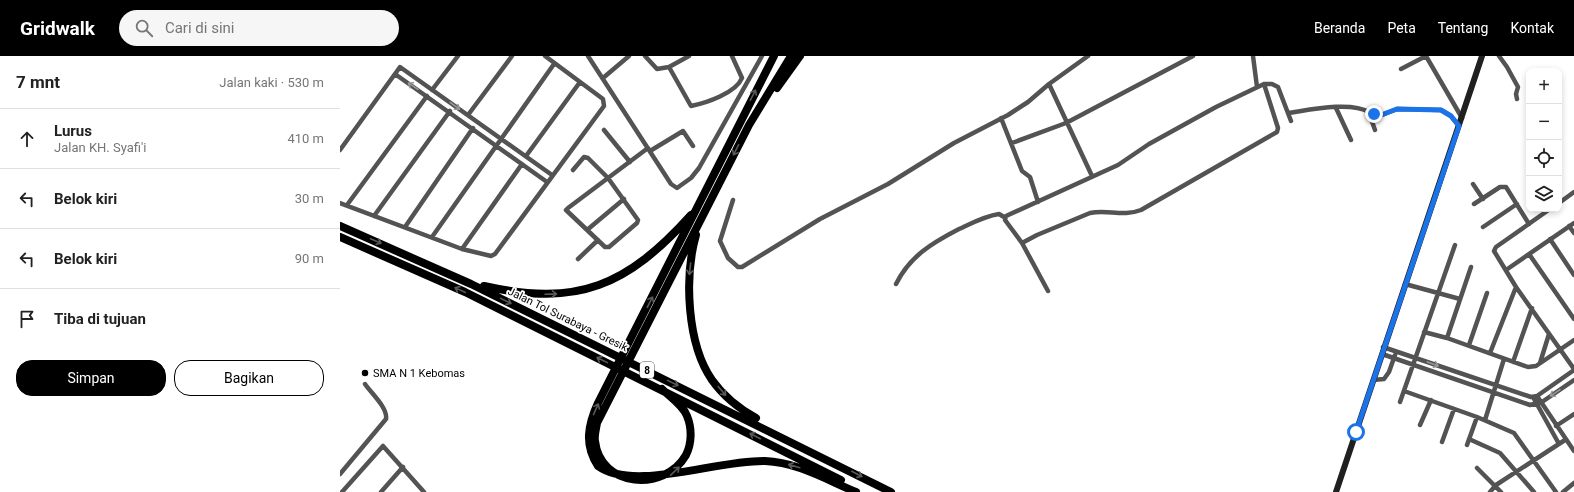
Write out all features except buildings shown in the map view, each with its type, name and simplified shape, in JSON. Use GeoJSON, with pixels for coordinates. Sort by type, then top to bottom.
{"type":"FeatureCollection","features":[{"type":"Feature","properties":{"kind":"highway"},"geometry":{"type":"LineString","coordinates":[[636,338],[699,206],[774,56]]}},
{"type":"Feature","properties":{"kind":"highway"},"geometry":{"type":"LineString","coordinates":[[619,484],[612,480],[600,468],[594,459],[589,445],[589,430],[593,415],[612,383],[749,125],[791,56]]}},
{"type":"Feature","properties":{"kind":"highway"},"geometry":{"type":"LineString","coordinates":[[749,125],[800,56]]}},
{"type":"Feature","properties":{"kind":"highway"},"geometry":{"type":"LineString","coordinates":[[471,284],[512,293],[540,295],[580,291],[603,285],[633,268],[650,256],[699,206]]}},
{"type":"Feature","properties":{"kind":"highway"},"geometry":{"type":"LineString","coordinates":[[701,217],[693,246],[690,302],[695,336],[704,366],[712,380],[725,396],[739,408],[822,457]]}},
{"type":"Feature","properties":{"kind":"highway","name":"Jalan Tol Surabaya - Gresik"},"geometry":{"type":"LineString","coordinates":[[340,226],[471,284],[891,492]]}},
{"type":"Feature","properties":{"kind":"highway","name":"Jalan Tol Surabaya - Gresik"},"geometry":{"type":"LineString","coordinates":[[340,237],[465,292],[662,389],[865,492]]}},
{"type":"Feature","properties":{"kind":"highway"},"geometry":{"type":"LineString","coordinates":[[612,383],[597,423],[594,440],[596,448],[604,463],[624,480],[637,484],[656,482],[668,477],[681,465],[688,450],[690,432],[687,416],[662,389]]}},
{"type":"Feature","properties":{"kind":"highway"},"geometry":{"type":"LineString","coordinates":[[691,479],[734,465],[766,461],[800,468],[856,492]]}},
{"type":"Feature","properties":{"kind":"main road"},"geometry":{"type":"LineString","coordinates":[[1336,492],[1482,56]]}},
{"type":"Feature","properties":{"kind":"street"},"geometry":{"type":"LineString","coordinates":[[432,90],[458,56]]}},
{"type":"Feature","properties":{"kind":"street"},"geometry":{"type":"LineString","coordinates":[[468,115],[512,56]]}},
{"type":"Feature","properties":{"kind":"street"},"geometry":{"type":"LineString","coordinates":[[340,203],[462,249],[491,256],[495,254],[604,106],[603,99],[545,56]]}},
{"type":"Feature","properties":{"kind":"street"},"geometry":{"type":"LineString","coordinates":[[588,56],[649,150],[674,186],[678,188],[684,184],[699,168],[762,56]]}},
{"type":"Feature","properties":{"kind":"street"},"geometry":{"type":"LineString","coordinates":[[603,78],[629,56]]}},
{"type":"Feature","properties":{"kind":"street"},"geometry":{"type":"LineString","coordinates":[[645,56],[657,70],[669,68],[689,56]]}},
{"type":"Feature","properties":{"kind":"street"},"geometry":{"type":"LineString","coordinates":[[669,68],[688,102],[691,106],[693,106],[731,91],[738,85],[742,78],[732,56]]}},
{"type":"Feature","properties":{"kind":"street"},"geometry":{"type":"LineString","coordinates":[[733,200],[720,241],[728,258],[738,268],[778,246],[820,219],[888,184],[954,143],[1028,102],[1048,84],[1088,56]]}},
{"type":"Feature","properties":{"kind":"street"},"geometry":{"type":"LineString","coordinates":[[1012,143],[1066,123],[1193,56]]}},
{"type":"Feature","properties":{"kind":"street"},"geometry":{"type":"LineString","coordinates":[[1253,56],[1257,87]]}},
{"type":"Feature","properties":{"kind":"street"},"geometry":{"type":"LineString","coordinates":[[1401,69],[1426,56],[1462,118]]}},
{"type":"Feature","properties":{"kind":"street"},"geometry":{"type":"LineString","coordinates":[[1498,56],[1507,67],[1518,87],[1516,94],[1517,99]]}},
{"type":"Feature","properties":{"kind":"street"},"geometry":{"type":"LineString","coordinates":[[432,237],[554,64]]}},
{"type":"Feature","properties":{"kind":"street"},"geometry":{"type":"LineString","coordinates":[[340,150],[400,67],[552,176]]}},
{"type":"Feature","properties":{"kind":"street"},"geometry":{"type":"LineString","coordinates":[[395,74],[547,182]]}},
{"type":"Feature","properties":{"kind":"street"},"geometry":{"type":"LineString","coordinates":[[526,156],[580,82]]}},
{"type":"Feature","properties":{"kind":"street"},"geometry":{"type":"LineString","coordinates":[[1048,84],[1063,112],[1066,123],[1092,176]]}},
{"type":"Feature","properties":{"kind":"street"},"geometry":{"type":"LineString","coordinates":[[1022,243],[1037,234],[1090,213],[1127,214],[1141,210],[1277,132],[1278,128],[1264,84]]}},
{"type":"Feature","properties":{"kind":"street"},"geometry":{"type":"LineString","coordinates":[[1004,217],[1118,165],[1149,144],[1264,84],[1274,84],[1278,87],[1291,121]]}},
{"type":"Feature","properties":{"kind":"street"},"geometry":{"type":"LineString","coordinates":[[347,205],[428,96]]}},
{"type":"Feature","properties":{"kind":"street"},"geometry":{"type":"LineString","coordinates":[[1288,113],[1336,108],[1360,108],[1371,114],[1381,115],[1397,109],[1441,110],[1451,116],[1459,126]]}},
{"type":"Feature","properties":{"kind":"street"},"geometry":{"type":"LineString","coordinates":[[1336,108],[1351,140]]}},
{"type":"Feature","properties":{"kind":"street"},"geometry":{"type":"LineString","coordinates":[[374,216],[450,112]]}},
{"type":"Feature","properties":{"kind":"street"},"geometry":{"type":"LineString","coordinates":[[1371,114],[1375,130]]}},
{"type":"Feature","properties":{"kind":"street"},"geometry":{"type":"LineString","coordinates":[[1001,118],[1022,170],[1030,177],[1038,202]]}},
{"type":"Feature","properties":{"kind":"street"},"geometry":{"type":"LineString","coordinates":[[405,227],[473,128]]}},
{"type":"Feature","properties":{"kind":"street"},"geometry":{"type":"LineString","coordinates":[[604,130],[630,162]]}},
{"type":"Feature","properties":{"kind":"street"},"geometry":{"type":"LineString","coordinates":[[573,170],[586,157],[608,178],[639,221],[609,247],[605,247],[566,210],[608,178],[630,162],[683,131],[693,146]]}},
{"type":"Feature","properties":{"kind":"street"},"geometry":{"type":"LineString","coordinates":[[462,249],[522,164]]}},
{"type":"Feature","properties":{"kind":"street"},"geometry":{"type":"LineString","coordinates":[[1473,184],[1483,199]]}},
{"type":"Feature","properties":{"kind":"street"},"geometry":{"type":"LineString","coordinates":[[1474,204],[1504,186],[1509,190],[1529,224]]}},
{"type":"Feature","properties":{"kind":"street"},"geometry":{"type":"LineString","coordinates":[[1562,201],[1574,192]]}},
{"type":"Feature","properties":{"kind":"street"},"geometry":{"type":"LineString","coordinates":[[587,230],[624,199]]}},
{"type":"Feature","properties":{"kind":"street"},"geometry":{"type":"LineString","coordinates":[[1483,227],[1517,204]]}},
{"type":"Feature","properties":{"kind":"street"},"geometry":{"type":"LineString","coordinates":[[1535,397],[1574,370],[1561,349],[1516,287],[1494,252],[1495,248],[1546,212]]}},
{"type":"Feature","properties":{"kind":"street"},"geometry":{"type":"LineString","coordinates":[[896,284],[905,268],[915,256],[935,242],[986,216],[999,214],[1004,217],[1014,235],[1022,243],[1048,291]]}},
{"type":"Feature","properties":{"kind":"street"},"geometry":{"type":"LineString","coordinates":[[1506,270],[1574,223]]}},
{"type":"Feature","properties":{"kind":"street"},"geometry":{"type":"LineString","coordinates":[[1569,226],[1574,233]]}},
{"type":"Feature","properties":{"kind":"street"},"geometry":{"type":"LineString","coordinates":[[1550,239],[1574,275]]}},
{"type":"Feature","properties":{"kind":"street"},"geometry":{"type":"LineString","coordinates":[[578,259],[598,240]]}},
{"type":"Feature","properties":{"kind":"street"},"geometry":{"type":"LineString","coordinates":[[1400,402],[1414,357],[1455,245]]}},
{"type":"Feature","properties":{"kind":"street"},"geometry":{"type":"LineString","coordinates":[[1529,254],[1574,319]]}},
{"type":"Feature","properties":{"kind":"street"},"geometry":{"type":"LineString","coordinates":[[1447,338],[1471,267]]}},
{"type":"Feature","properties":{"kind":"street"},"geometry":{"type":"LineString","coordinates":[[1405,284],[1460,299]]}},
{"type":"Feature","properties":{"kind":"street"},"geometry":{"type":"LineString","coordinates":[[1490,353],[1516,287]]}},
{"type":"Feature","properties":{"kind":"street"},"geometry":{"type":"LineString","coordinates":[[1469,346],[1487,293]]}},
{"type":"Feature","properties":{"kind":"street"},"geometry":{"type":"LineString","coordinates":[[1513,362],[1532,308]]}},
{"type":"Feature","properties":{"kind":"street"},"geometry":{"type":"LineString","coordinates":[[1424,332],[1447,338],[1528,367],[1540,363],[1574,340]]}},
{"type":"Feature","properties":{"kind":"street"},"geometry":{"type":"LineString","coordinates":[[1540,363],[1549,334]]}},
{"type":"Feature","properties":{"kind":"street"},"geometry":{"type":"LineString","coordinates":[[1383,350],[1395,351],[1414,357],[1494,392],[1527,404],[1538,404],[1574,380]]}},
{"type":"Feature","properties":{"kind":"street"},"geometry":{"type":"LineString","coordinates":[[1383,350],[1394,358],[1413,364],[1535,397]]}},
{"type":"Feature","properties":{"kind":"street"},"geometry":{"type":"LineString","coordinates":[[1373,380],[1386,378],[1394,358],[1395,351]]}},
{"type":"Feature","properties":{"kind":"street"},"geometry":{"type":"LineString","coordinates":[[1485,420],[1504,358]]}},
{"type":"Feature","properties":{"kind":"street"},"geometry":{"type":"LineString","coordinates":[[340,474],[386,419],[387,415],[382,406],[364,384]]}},
{"type":"Feature","properties":{"kind":"street"},"geometry":{"type":"LineString","coordinates":[[1404,391],[1485,420],[1515,434],[1556,492]]}},
{"type":"Feature","properties":{"kind":"street"},"geometry":{"type":"LineString","coordinates":[[1535,397],[1559,444]]}},
{"type":"Feature","properties":{"kind":"street"},"geometry":{"type":"LineString","coordinates":[[1420,425],[1431,400]]}},
{"type":"Feature","properties":{"kind":"street"},"geometry":{"type":"LineString","coordinates":[[1538,404],[1556,426],[1565,440],[1572,445],[1574,451]]}},
{"type":"Feature","properties":{"kind":"street"},"geometry":{"type":"LineString","coordinates":[[1442,442],[1454,409]]}},
{"type":"Feature","properties":{"kind":"street"},"geometry":{"type":"LineString","coordinates":[[1556,426],[1574,414]]}},
{"type":"Feature","properties":{"kind":"street"},"geometry":{"type":"LineString","coordinates":[[1467,445],[1477,417]]}},
{"type":"Feature","properties":{"kind":"street"},"geometry":{"type":"LineString","coordinates":[[1469,439],[1500,453],[1534,492]]}},
{"type":"Feature","properties":{"kind":"street"},"geometry":{"type":"LineString","coordinates":[[1490,492],[1516,472],[1565,440]]}},
{"type":"Feature","properties":{"kind":"street"},"geometry":{"type":"LineString","coordinates":[[342,492],[383,446],[403,467],[421,491]]}},
{"type":"Feature","properties":{"kind":"street"},"geometry":{"type":"LineString","coordinates":[[382,492],[403,467]]}},
{"type":"Feature","properties":{"kind":"street"},"geometry":{"type":"LineString","coordinates":[[1477,468],[1501,492]]}},
{"type":"Feature","properties":{"kind":"street"},"geometry":{"type":"LineString","coordinates":[[1563,492],[1574,483]]}},
{"type":"Feature","properties":{"kind":"place","name":"SMA N 1 Kebomas"},"geometry":{"type":"Point","coordinates":[365,373]}},
{"type":"Feature","properties":{"kind":"route"},"geometry":{"type":"LineString","coordinates":[[1356,432],[1383,347],[1459,126],[1451,116],[1441,110],[1436,109],[1397,109],[1381,115],[1374,114]]}}]}
